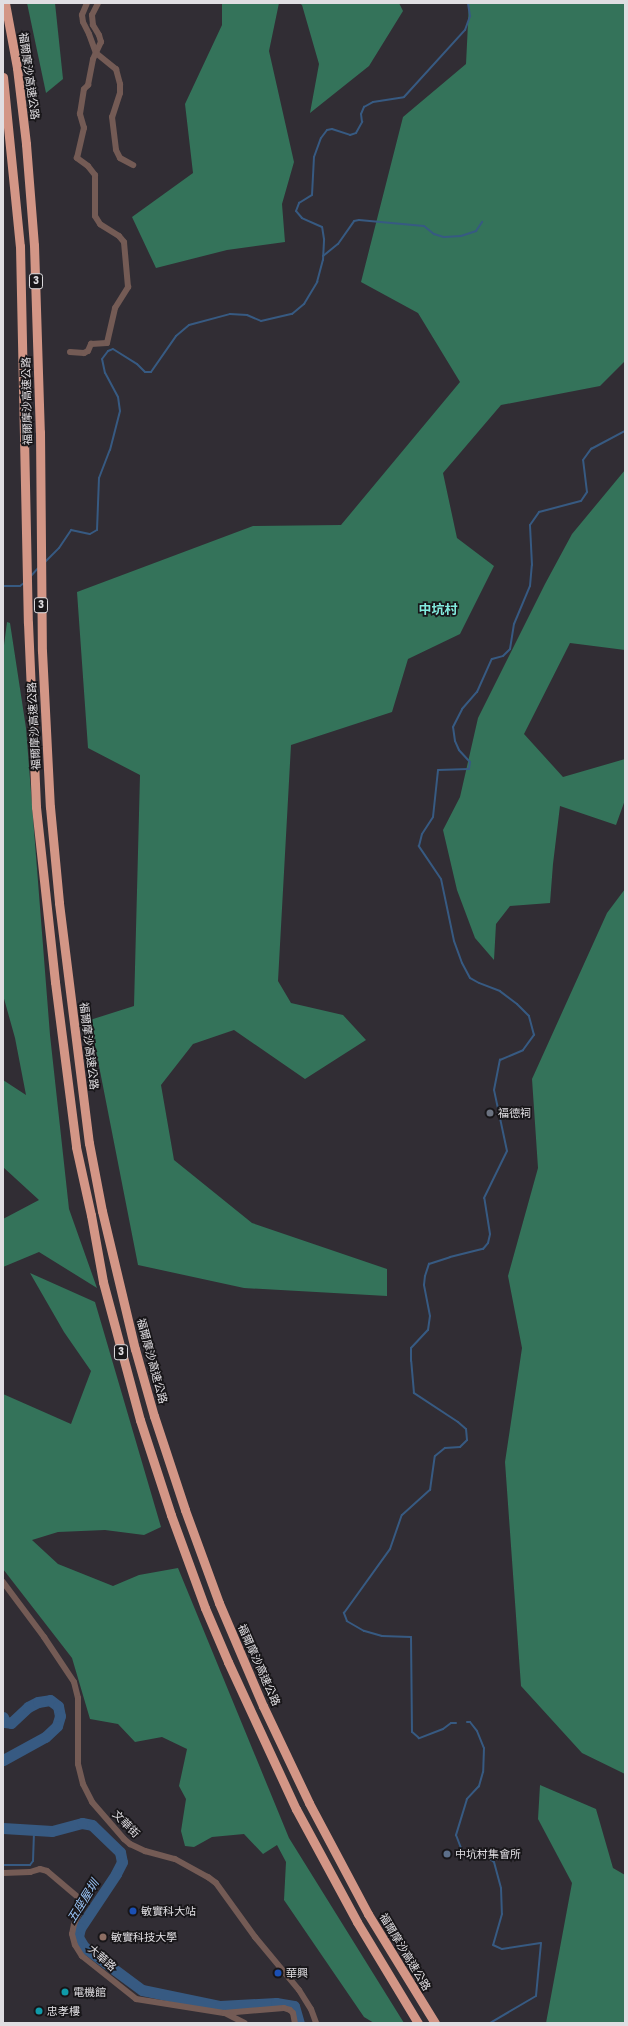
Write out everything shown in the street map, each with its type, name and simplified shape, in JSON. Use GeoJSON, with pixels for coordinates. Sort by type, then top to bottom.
{"type":"FeatureCollection","features":[{"type":"Feature","properties":{"kind":"highway","name":"福爾摩沙高速公路"},"geometry":{"type":"LineString","coordinates":[[5,3],[17,68],[26,144],[34,245],[40,432],[42,651],[50,807],[59,903],[89,1143],[115,1270],[135,1349],[185,1510],[219,1603],[263,1706],[309,1803],[368,1914],[426,2011],[435,2023]]}},
{"type":"Feature","properties":{"kind":"highway","name":"福爾摩沙高速公路"},"geometry":{"type":"LineString","coordinates":[[3,77],[20,246],[28,623],[36,807],[55,982],[76,1147],[91,1214],[103,1282],[140,1420],[182,1544],[205,1608],[250,1714],[296,1809],[357,1922],[418,2023]]}},
{"type":"Feature","properties":{"kind":"street"},"geometry":{"type":"LineString","coordinates":[[87,3],[82,15],[82,22],[90,34],[96,53],[116,69],[118,76],[120,93],[112,116],[116,150],[120,158],[133,165]]}},
{"type":"Feature","properties":{"kind":"street"},"geometry":{"type":"LineString","coordinates":[[70,352],[84,353],[88,351],[91,344],[107,343],[115,308],[128,287],[124,242],[119,236],[100,224],[95,216],[95,175],[88,166],[77,158],[84,128],[80,114],[84,89],[88,84],[96,53],[101,42],[100,35],[94,26],[92,15],[98,3]]}},
{"type":"Feature","properties":{"kind":"street","name":"文華街"},"geometry":{"type":"LineString","coordinates":[[3,1582],[44,1637],[74,1682],[78,1698],[78,1764],[83,1784],[92,1802],[130,1844],[145,1851],[182,1862],[216,1883],[255,1937],[299,1990],[311,2009],[316,2023]]}},
{"type":"Feature","properties":{"kind":"street","name":"大華路"},"geometry":{"type":"LineString","coordinates":[[3,1873],[30,1872],[40,1868],[47,1871],[80,1899],[82,1907],[74,1924],[72,1934],[75,1945],[82,1956],[136,1999],[224,2013],[284,2008],[293,2013],[295,2023]]}},
{"type":"Feature","properties":{"kind":"street","name":"大華路"},"geometry":{"type":"LineString","coordinates":[[224,2013],[245,2023]]}},
{"type":"Feature","properties":{"kind":"green space"},"geometry":{"type":"Polygon","coordinates":[[[27,3],[55,3],[63,79],[46,93],[27,3]]]}},
{"type":"Feature","properties":{"kind":"green space"},"geometry":{"type":"Polygon","coordinates":[[[222,3],[279,3],[269,51],[294,162],[282,204],[285,242],[227,250],[156,268],[132,217],[193,173],[185,104],[222,25],[222,3]]]}},
{"type":"Feature","properties":{"kind":"green space"},"geometry":{"type":"Polygon","coordinates":[[[299,3],[399,3],[403,11],[369,66],[310,113],[319,64],[302,5],[299,3]]]}},
{"type":"Feature","properties":{"kind":"green space"},"geometry":{"type":"Polygon","coordinates":[[[469,3],[625,3],[625,361],[600,386],[501,405],[443,473],[457,538],[494,566],[460,634],[408,659],[392,712],[291,745],[278,981],[291,1003],[343,1015],[366,1040],[305,1079],[234,1030],[193,1044],[161,1085],[174,1160],[252,1223],[387,1269],[387,1296],[244,1288],[138,1265],[90,1020],[134,1006],[140,775],[88,748],[77,592],[253,526],[341,525],[460,382],[418,313],[361,282],[403,117],[466,64],[469,3]]]}},
{"type":"Feature","properties":{"kind":"green space"},"geometry":{"type":"Polygon","coordinates":[[[625,470],[625,650],[570,643],[524,734],[563,777],[625,759],[625,800],[616,825],[560,806],[550,903],[510,906],[496,924],[494,960],[475,938],[457,890],[443,830],[460,797],[478,718],[545,584],[572,534],[625,470]]]}},
{"type":"Feature","properties":{"kind":"green space"},"geometry":{"type":"Polygon","coordinates":[[[7,622],[10,623],[26,728],[50,1035],[69,1209],[97,1288],[39,1252],[3,1267],[3,1219],[39,1200],[3,1167],[3,1080],[26,1095],[15,1038],[3,995],[3,653],[7,622]]]}},
{"type":"Feature","properties":{"kind":"green space"},"geometry":{"type":"Polygon","coordinates":[[[625,889],[625,1774],[582,1753],[521,1686],[505,1462],[522,1348],[508,1276],[538,1168],[532,1079],[607,913],[625,889]]]}},
{"type":"Feature","properties":{"kind":"green space"},"geometry":{"type":"Polygon","coordinates":[[[30,1273],[95,1302],[161,1527],[144,1535],[105,1530],[58,1532],[32,1540],[58,1564],[113,1586],[139,1575],[178,1568],[289,1838],[404,2023],[374,2023],[364,2017],[284,1900],[286,1862],[277,1845],[263,1854],[244,1834],[212,1837],[194,1847],[185,1846],[181,1831],[186,1799],[179,1786],[187,1749],[162,1737],[135,1742],[118,1724],[90,1719],[72,1658],[3,1569],[3,1394],[71,1424],[91,1371],[64,1332],[30,1273]]]}},
{"type":"Feature","properties":{"kind":"green space"},"geometry":{"type":"Polygon","coordinates":[[[540,1785],[596,1809],[613,1868],[625,1875],[625,2023],[546,2023],[572,1883],[538,1819],[540,1785]]]}},
{"type":"Feature","properties":{"kind":"waterway"},"geometry":{"type":"LineString","coordinates":[[44,563],[59,548],[71,530],[90,534],[97,530],[99,478],[110,450],[120,411],[118,397],[105,373],[102,359],[108,351],[113,349],[137,364],[145,372],[151,372],[176,336],[189,325],[230,314],[247,315],[261,321],[292,314],[304,304],[317,282],[323,260],[324,239],[322,227],[302,218],[296,211],[299,203],[312,195],[314,157],[321,138],[327,130],[332,129],[350,135],[356,133],[362,122],[361,114],[364,107],[373,102],[404,97],[465,30],[470,16],[468,3]]}},
{"type":"Feature","properties":{"kind":"waterway"},"geometry":{"type":"LineString","coordinates":[[323,256],[338,244],[354,221],[359,220],[424,226],[434,234],[444,237],[461,236],[476,231],[482,222]]}},
{"type":"Feature","properties":{"kind":"waterway"},"geometry":{"type":"LineString","coordinates":[[456,1723],[451,1723],[443,1729],[419,1738],[412,1732],[411,1637],[382,1636],[364,1631],[347,1621],[344,1613],[390,1549],[402,1515],[430,1490],[435,1456],[445,1448],[460,1447],[467,1440],[466,1429],[458,1422],[414,1393],[411,1348],[428,1330],[430,1316],[424,1285],[429,1264],[483,1249],[488,1243],[490,1234],[484,1198],[507,1151],[494,1090],[500,1060],[523,1050],[534,1035],[529,1016],[517,1004],[500,991],[470,978],[462,963],[454,941],[441,879],[419,846],[422,834],[433,817],[438,770],[469,769],[470,762],[459,750],[455,741],[453,727],[462,709],[477,692],[492,659],[503,656],[510,649],[514,624],[530,586],[532,565],[530,525],[539,512],[581,501],[587,492],[583,460],[591,449],[625,431]]}},
{"type":"Feature","properties":{"kind":"waterway"},"geometry":{"type":"LineString","coordinates":[[30,577],[38,568]]}},
{"type":"Feature","properties":{"kind":"waterway"},"geometry":{"type":"LineString","coordinates":[[3,586],[20,586],[24,583]]}},
{"type":"Feature","properties":{"kind":"waterway","name":"五座屋圳"},"geometry":{"type":"LineString","coordinates":[[3,1717],[5,1722],[11,1723],[28,1707],[38,1702],[50,1700],[58,1706],[60,1716],[57,1726],[45,1737],[3,1760]]}},
{"type":"Feature","properties":{"kind":"waterway"},"geometry":{"type":"LineString","coordinates":[[467,1722],[470,1722],[477,1731],[484,1748],[483,1772],[479,1786],[467,1799],[456,1835],[462,1851],[484,1854],[494,1862],[501,1888],[502,1914],[493,1945],[502,1949],[541,1943],[536,1996],[490,2023]]}},
{"type":"Feature","properties":{"kind":"waterway","name":"五座屋圳"},"geometry":{"type":"LineString","coordinates":[[3,1828],[52,1831],[82,1823],[92,1825],[120,1852],[122,1862],[116,1874],[80,1928],[78,1937],[84,1947],[142,1990],[220,2006],[276,2003],[294,2006],[299,2023]]}},
{"type":"Feature","properties":{"kind":"waterway"},"geometry":{"type":"LineString","coordinates":[[3,1865],[30,1865],[33,1861],[34,1830]]}},
{"type":"Feature","properties":{"kind":"place","name":"福德祠"},"geometry":{"type":"Point","coordinates":[490,1113]}},
{"type":"Feature","properties":{"kind":"place","name":"中坑村集會所"},"geometry":{"type":"Point","coordinates":[447,1854]}},
{"type":"Feature","properties":{"kind":"place","name":"敏實科大站"},"geometry":{"type":"Point","coordinates":[133,1911]}},
{"type":"Feature","properties":{"kind":"place","name":"敏實科技大學"},"geometry":{"type":"Point","coordinates":[103,1937]}},
{"type":"Feature","properties":{"kind":"place","name":"華興"},"geometry":{"type":"Point","coordinates":[278,1973]}},
{"type":"Feature","properties":{"kind":"place","name":"電機館"},"geometry":{"type":"Point","coordinates":[65,1992]}},
{"type":"Feature","properties":{"kind":"place","name":"忠孝樓"},"geometry":{"type":"Point","coordinates":[39,2011]}},
{"type":"Feature","properties":{"kind":"district","name":"中坑村"},"geometry":{"type":"Point","coordinates":[438,610]}}]}
